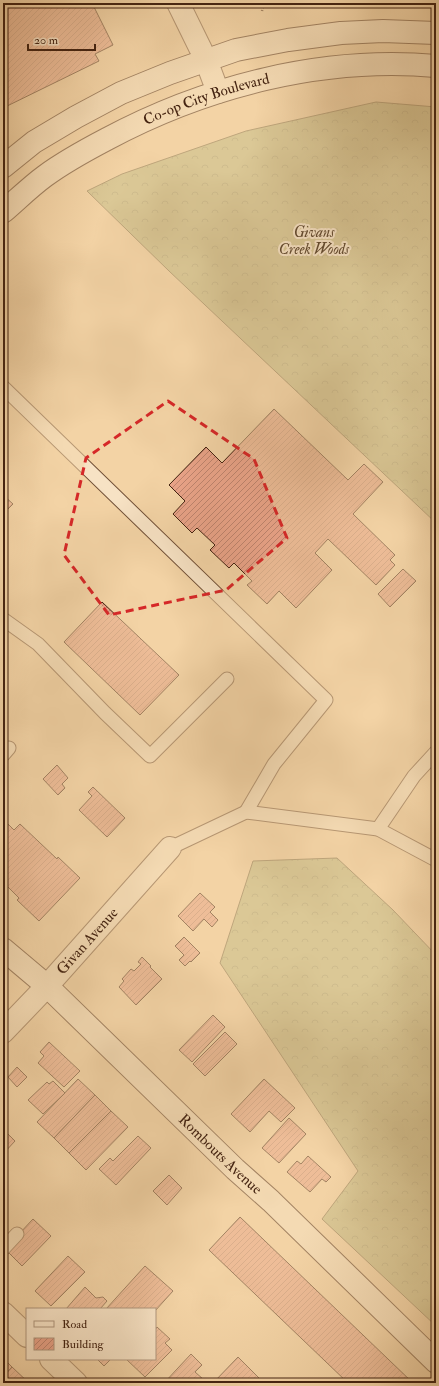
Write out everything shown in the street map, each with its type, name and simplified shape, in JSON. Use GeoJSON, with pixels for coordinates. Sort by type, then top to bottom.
{"type":"FeatureCollection","features":[{"type":"Feature","properties":{"kind":"street"},"geometry":{"type":"LineString","coordinates":[[178,3],[206,60],[218,92]]}},
{"type":"Feature","properties":{"kind":"street"},"geometry":{"type":"LineString","coordinates":[[3,167],[34,142],[120,93],[170,73],[236,50],[288,40],[320,36],[383,31],[436,33]]}},
{"type":"Feature","properties":{"kind":"street","name":"Co-op City Boulevard"},"geometry":{"type":"LineString","coordinates":[[3,212],[44,176],[87,150],[130,126],[182,104],[218,92],[264,80],[308,71],[339,67],[388,64],[436,66]]}},
{"type":"Feature","properties":{"kind":"street","name":"Givan Avenue"},"geometry":{"type":"LineString","coordinates":[[3,1032],[47,986],[170,848]]}},
{"type":"Feature","properties":{"kind":"street","name":"Rombouts Avenue"},"geometry":{"type":"LineString","coordinates":[[3,949],[47,986],[436,1362]]}},
{"type":"Feature","properties":{"kind":"street"},"geometry":{"type":"LineString","coordinates":[[3,1313],[26,1335]]}},
{"type":"Feature","properties":{"kind":"street"},"geometry":{"type":"LineString","coordinates":[[52,1360],[76,1383]]}},
{"type":"Feature","properties":{"kind":"lane"},"geometry":{"type":"LineString","coordinates":[[3,387],[326,700],[274,764],[246,812]]}},
{"type":"Feature","properties":{"kind":"lane"},"geometry":{"type":"LineString","coordinates":[[3,619],[38,644],[105,713],[150,756],[228,679]]}},
{"type":"Feature","properties":{"kind":"lane"},"geometry":{"type":"LineString","coordinates":[[378,829],[414,776],[436,752]]}},
{"type":"Feature","properties":{"kind":"lane"},"geometry":{"type":"LineString","coordinates":[[170,848],[246,812],[378,829],[436,860]]}},
{"type":"Feature","properties":{"kind":"lane"},"geometry":{"type":"LineString","coordinates":[[3,1249],[17,1234]]}},
{"type":"Feature","properties":{"kind":"path"},"geometry":{"type":"LineString","coordinates":[[262,11],[264,3]]}},
{"type":"Feature","properties":{"kind":"highlighted area"},"geometry":{"type":"Polygon","coordinates":[[[168,401],[254,459],[287,538],[226,590],[109,615],[64,555],[86,458],[168,401]]]}},
{"type":"Feature","properties":{"kind":"green space","name":"Givans Creek Woods"},"geometry":{"type":"Polygon","coordinates":[[[376,102],[436,107],[436,523],[169,271],[87,191],[122,174],[246,131],[376,102]]]}},
{"type":"Feature","properties":{"kind":"green space"},"geometry":{"type":"Polygon","coordinates":[[[337,858],[393,910],[436,955],[436,1326],[322,1219],[358,1171],[220,963],[253,861],[337,858]]]}},
{"type":"Feature","properties":{"kind":"building"},"geometry":{"type":"Polygon","coordinates":[[[3,3],[92,3],[113,45],[95,54],[99,61],[3,108],[3,3]]]}},
{"type":"Feature","properties":{"kind":"building"},"geometry":{"type":"Polygon","coordinates":[[[274,409],[348,480],[364,464],[383,482],[353,514],[395,555],[390,560],[395,565],[376,585],[328,539],[315,553],[332,570],[296,608],[279,591],[267,604],[247,585],[252,581],[234,563],[229,568],[210,550],[215,545],[197,528],[192,533],[173,514],[185,501],[169,485],[206,447],[222,463],[274,409]]]}},
{"type":"Feature","properties":{"kind":"building"},"geometry":{"type":"Polygon","coordinates":[[[3,495],[13,504],[3,514],[3,495]]]}},
{"type":"Feature","properties":{"kind":"building"},"geometry":{"type":"Polygon","coordinates":[[[403,569],[416,581],[390,607],[378,594],[403,569]]]}},
{"type":"Feature","properties":{"kind":"building"},"geometry":{"type":"Polygon","coordinates":[[[102,602],[179,675],[140,715],[64,642],[102,602]]]}},
{"type":"Feature","properties":{"kind":"building"},"geometry":{"type":"Polygon","coordinates":[[[57,765],[68,778],[62,784],[65,788],[58,795],[43,779],[57,765]]]}},
{"type":"Feature","properties":{"kind":"building"},"geometry":{"type":"Polygon","coordinates":[[[93,787],[125,818],[107,837],[79,810],[92,796],[88,792],[93,787]]]}},
{"type":"Feature","properties":{"kind":"building"},"geometry":{"type":"Polygon","coordinates":[[[3,819],[14,830],[20,824],[57,859],[58,857],[80,878],[39,921],[17,900],[19,898],[3,882],[3,819]]]}},
{"type":"Feature","properties":{"kind":"building"},"geometry":{"type":"Polygon","coordinates":[[[200,893],[215,907],[210,912],[218,920],[212,927],[204,919],[193,931],[178,916],[200,893]]]}},
{"type":"Feature","properties":{"kind":"building"},"geometry":{"type":"Polygon","coordinates":[[[184,937],[200,953],[185,966],[179,960],[184,955],[175,946],[184,937]]]}},
{"type":"Feature","properties":{"kind":"building"},"geometry":{"type":"Polygon","coordinates":[[[142,957],[162,979],[136,1005],[119,987],[124,981],[122,979],[131,969],[134,971],[141,964],[138,962],[142,957]]]}},
{"type":"Feature","properties":{"kind":"building"},"geometry":{"type":"Polygon","coordinates":[[[213,1015],[225,1027],[192,1062],[179,1050],[213,1015]]]}},
{"type":"Feature","properties":{"kind":"building"},"geometry":{"type":"Polygon","coordinates":[[[225,1032],[237,1044],[205,1076],[193,1064],[225,1032]]]}},
{"type":"Feature","properties":{"kind":"building"},"geometry":{"type":"Polygon","coordinates":[[[49,1042],[80,1071],[64,1087],[38,1063],[44,1056],[40,1052],[49,1042]]]}},
{"type":"Feature","properties":{"kind":"building"},"geometry":{"type":"Polygon","coordinates":[[[17,1067],[27,1077],[17,1087],[8,1077],[17,1067]]]}},
{"type":"Feature","properties":{"kind":"building"},"geometry":{"type":"Polygon","coordinates":[[[78,1079],[95,1095],[54,1138],[37,1122],[78,1079]]]}},
{"type":"Feature","properties":{"kind":"building"},"geometry":{"type":"Polygon","coordinates":[[[264,1079],[295,1108],[281,1122],[269,1111],[250,1132],[231,1114],[264,1079]]]}},
{"type":"Feature","properties":{"kind":"building"},"geometry":{"type":"Polygon","coordinates":[[[53,1081],[65,1093],[43,1114],[28,1100],[47,1082],[49,1084],[53,1081]]]}},
{"type":"Feature","properties":{"kind":"building"},"geometry":{"type":"Polygon","coordinates":[[[95,1095],[111,1111],[69,1153],[54,1138],[95,1095]]]}},
{"type":"Feature","properties":{"kind":"building"},"geometry":{"type":"Polygon","coordinates":[[[111,1111],[128,1127],[86,1170],[69,1153],[111,1111]]]}},
{"type":"Feature","properties":{"kind":"building"},"geometry":{"type":"Polygon","coordinates":[[[289,1118],[306,1134],[279,1163],[262,1148],[289,1118]]]}},
{"type":"Feature","properties":{"kind":"building"},"geometry":{"type":"Polygon","coordinates":[[[3,1129],[15,1141],[3,1154],[3,1129]]]}},
{"type":"Feature","properties":{"kind":"building"},"geometry":{"type":"Polygon","coordinates":[[[138,1136],[151,1148],[116,1185],[99,1169],[110,1158],[113,1161],[138,1136]]]}},
{"type":"Feature","properties":{"kind":"building"},"geometry":{"type":"Polygon","coordinates":[[[308,1156],[331,1177],[326,1182],[322,1179],[310,1192],[287,1172],[297,1161],[301,1164],[308,1156]]]}},
{"type":"Feature","properties":{"kind":"building"},"geometry":{"type":"Polygon","coordinates":[[[169,1175],[182,1188],[167,1205],[153,1191],[169,1175]]]}},
{"type":"Feature","properties":{"kind":"building"},"geometry":{"type":"Polygon","coordinates":[[[240,1217],[413,1383],[348,1383],[209,1250],[240,1217]]]}},
{"type":"Feature","properties":{"kind":"building"},"geometry":{"type":"Polygon","coordinates":[[[33,1219],[51,1236],[22,1266],[5,1249],[33,1219]]]}},
{"type":"Feature","properties":{"kind":"building"},"geometry":{"type":"Polygon","coordinates":[[[68,1256],[85,1272],[51,1306],[35,1291],[68,1256]]]}},
{"type":"Feature","properties":{"kind":"building"},"geometry":{"type":"Polygon","coordinates":[[[145,1266],[173,1291],[156,1310],[156,1308],[107,1308],[145,1266]]]}},
{"type":"Feature","properties":{"kind":"building"},"geometry":{"type":"Polygon","coordinates":[[[85,1287],[96,1298],[103,1297],[107,1301],[101,1308],[67,1308],[85,1287]]]}},
{"type":"Feature","properties":{"kind":"building"},"geometry":{"type":"Polygon","coordinates":[[[157,1327],[170,1339],[165,1343],[172,1350],[145,1377],[127,1360],[156,1360],[157,1327]]]}},
{"type":"Feature","properties":{"kind":"building"},"geometry":{"type":"Polygon","coordinates":[[[191,1354],[202,1365],[195,1372],[203,1379],[199,1383],[164,1383],[191,1354]]]}},
{"type":"Feature","properties":{"kind":"building"},"geometry":{"type":"Polygon","coordinates":[[[238,1357],[264,1383],[213,1383],[238,1357]]]}},
{"type":"Feature","properties":{"kind":"building"},"geometry":{"type":"Polygon","coordinates":[[[3,1358],[12,1367],[3,1377],[3,1358]]]}},
{"type":"Feature","properties":{"kind":"building"},"geometry":{"type":"Polygon","coordinates":[[[98,1360],[110,1360],[104,1366],[98,1360]]]}},
{"type":"Feature","properties":{"kind":"building"},"geometry":{"type":"Polygon","coordinates":[[[12,1367],[29,1383],[3,1383],[3,1377],[12,1367]]]}}]}
